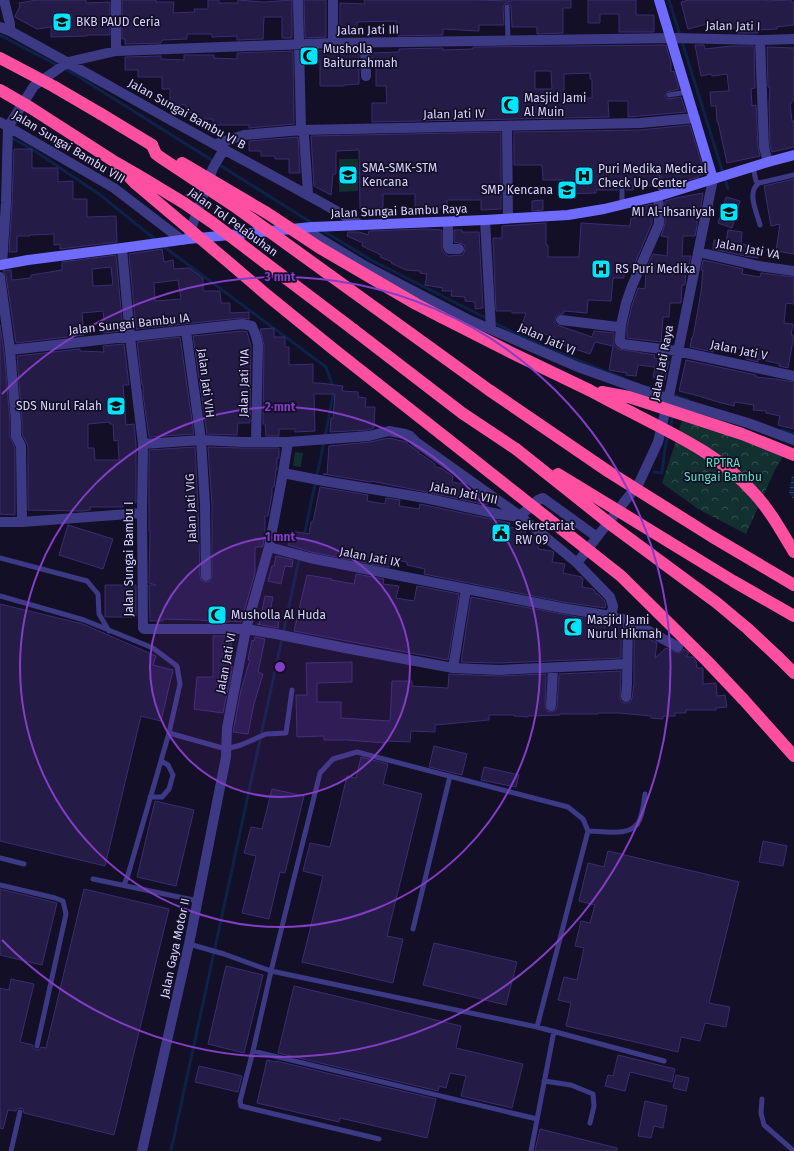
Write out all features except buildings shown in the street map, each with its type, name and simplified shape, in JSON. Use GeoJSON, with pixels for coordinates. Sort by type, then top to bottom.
{"type":"FeatureCollection","features":[{"type":"Feature","properties":{"kind":"highway"},"geometry":{"type":"LineString","coordinates":[[0,58],[53,86],[152,144],[267,213],[320,248],[416,304],[685,439],[712,456],[733,472],[753,492],[769,511],[794,552]]}},
{"type":"Feature","properties":{"kind":"highway","name":"Jalan Tol Pelabuhan"},"geometry":{"type":"LineString","coordinates":[[0,90],[184,203],[213,223],[462,413],[516,449]]}},
{"type":"Feature","properties":{"kind":"highway"},"geometry":{"type":"LineString","coordinates":[[152,144],[156,154],[160,157],[234,206],[482,385],[546,429],[609,472],[711,536],[794,585]]}},
{"type":"Feature","properties":{"kind":"highway"},"geometry":{"type":"LineString","coordinates":[[115,162],[136,184],[268,296],[621,576],[707,661],[794,756]]}},
{"type":"Feature","properties":{"kind":"highway"},"geometry":{"type":"LineString","coordinates":[[589,390],[629,397],[742,434],[794,455]]}},
{"type":"Feature","properties":{"kind":"highway"},"geometry":{"type":"LineString","coordinates":[[516,449],[794,616]]}},
{"type":"Feature","properties":{"kind":"highway"},"geometry":{"type":"LineString","coordinates":[[516,449],[614,527],[717,603],[748,629],[794,673]]}},
{"type":"Feature","properties":{"kind":"street"},"geometry":{"type":"LineString","coordinates":[[4,0],[10,24],[5,29]]}},
{"type":"Feature","properties":{"kind":"street"},"geometry":{"type":"LineString","coordinates":[[116,0],[116,51]]}},
{"type":"Feature","properties":{"kind":"street"},"geometry":{"type":"LineString","coordinates":[[298,0],[301,130],[304,135],[308,194]]}},
{"type":"Feature","properties":{"kind":"street"},"geometry":{"type":"LineString","coordinates":[[333,0],[333,43]]}},
{"type":"Feature","properties":{"kind":"street"},"geometry":{"type":"LineString","coordinates":[[659,0],[672,38],[714,178]]}},
{"type":"Feature","properties":{"kind":"street","name":"Jalan Sungai Bambu VI B"},"geometry":{"type":"LineString","coordinates":[[5,29],[62,67],[220,147],[308,194],[361,225]]}},
{"type":"Feature","properties":{"kind":"street","name":"Jalan Jati III"},"geometry":{"type":"LineString","coordinates":[[62,67],[116,51],[365,42],[672,38]]}},
{"type":"Feature","properties":{"kind":"street","name":"Jalan Jati I"},"geometry":{"type":"LineString","coordinates":[[672,38],[760,40],[794,39]]}},
{"type":"Feature","properties":{"kind":"street"},"geometry":{"type":"LineString","coordinates":[[760,40],[764,147],[768,162]]}},
{"type":"Feature","properties":{"kind":"street"},"geometry":{"type":"LineString","coordinates":[[365,42],[366,76]]}},
{"type":"Feature","properties":{"kind":"street"},"geometry":{"type":"LineString","coordinates":[[1,265],[6,202],[8,145],[6,126],[34,86],[62,67]]}},
{"type":"Feature","properties":{"kind":"street","name":"Jalan Jati IV"},"geometry":{"type":"LineString","coordinates":[[220,147],[244,135],[301,130],[640,123],[695,118]]}},
{"type":"Feature","properties":{"kind":"street","name":"Jalan Sungai Bambu VIII"},"geometry":{"type":"LineString","coordinates":[[6,126],[114,188],[185,239]]}},
{"type":"Feature","properties":{"kind":"street"},"geometry":{"type":"LineString","coordinates":[[507,126],[508,218]]}},
{"type":"Feature","properties":{"kind":"street"},"geometry":{"type":"LineString","coordinates":[[185,239],[218,158],[220,147]]}},
{"type":"Feature","properties":{"kind":"street","name":"Jalan Sungai Bambu Raya"},"geometry":{"type":"LineString","coordinates":[[1,265],[185,239],[312,228],[568,215],[604,209],[660,196],[714,178],[794,155]]}},
{"type":"Feature","properties":{"kind":"street","name":"Jalan Jati Raya"},"geometry":{"type":"LineString","coordinates":[[577,564],[639,483],[658,442],[672,397],[702,253],[714,178]]}},
{"type":"Feature","properties":{"kind":"street"},"geometry":{"type":"LineString","coordinates":[[561,320],[618,327],[621,325],[626,302],[632,286],[659,224],[660,196]]}},
{"type":"Feature","properties":{"kind":"street"},"geometry":{"type":"LineString","coordinates":[[485,220],[491,324]]}},
{"type":"Feature","properties":{"kind":"street"},"geometry":{"type":"LineString","coordinates":[[448,222],[448,247],[449,249],[459,249]]}},
{"type":"Feature","properties":{"kind":"street","name":"Jalan Jati VI"},"geometry":{"type":"LineString","coordinates":[[312,228],[365,266],[467,319],[491,324],[578,367],[672,397],[794,440]]}},
{"type":"Feature","properties":{"kind":"street","name":"Jalan Sungai Bambu I"},"geometry":{"type":"LineString","coordinates":[[122,248],[142,444],[143,628],[246,629],[453,668],[499,670],[627,664]]}},
{"type":"Feature","properties":{"kind":"street","name":"Jalan Jati VA"},"geometry":{"type":"LineString","coordinates":[[702,253],[759,266],[794,271]]}},
{"type":"Feature","properties":{"kind":"street"},"geometry":{"type":"LineString","coordinates":[[0,277],[10,350],[16,436],[21,446],[22,522]]}},
{"type":"Feature","properties":{"kind":"street","name":"Jalan Sungai Bambu IA"},"geometry":{"type":"LineString","coordinates":[[10,350],[242,324],[252,326]]}},
{"type":"Feature","properties":{"kind":"street","name":"Jalan Jati V"},"geometry":{"type":"LineString","coordinates":[[621,325],[620,342],[623,344],[681,352],[794,376]]}},
{"type":"Feature","properties":{"kind":"street","name":"Jalan Jati VIA"},"geometry":{"type":"LineString","coordinates":[[252,326],[258,345],[256,442]]}},
{"type":"Feature","properties":{"kind":"street","name":"Jalan Jati VIH"},"geometry":{"type":"LineString","coordinates":[[186,331],[201,440]]}},
{"type":"Feature","properties":{"kind":"street"},"geometry":{"type":"LineString","coordinates":[[142,444],[185,440],[288,442],[369,436],[389,432],[406,434],[520,516],[577,564],[610,597],[613,606],[611,616]]}},
{"type":"Feature","properties":{"kind":"street","name":"Jalan Jati VIG"},"geometry":{"type":"LineString","coordinates":[[201,440],[205,505],[206,576]]}},
{"type":"Feature","properties":{"kind":"street","name":"Jalan Jati VI"},"geometry":{"type":"LineString","coordinates":[[226,749],[227,728],[246,629],[269,548],[288,442]]}},
{"type":"Feature","properties":{"kind":"street","name":"Jalan Jati VIII"},"geometry":{"type":"LineString","coordinates":[[283,473],[425,498],[498,514],[520,516]]}},
{"type":"Feature","properties":{"kind":"street"},"geometry":{"type":"LineString","coordinates":[[520,516],[538,500],[543,498],[597,537]]}},
{"type":"Feature","properties":{"kind":"street"},"geometry":{"type":"LineString","coordinates":[[0,522],[22,522],[142,513]]}},
{"type":"Feature","properties":{"kind":"street","name":"Jalan Jati IX"},"geometry":{"type":"LineString","coordinates":[[269,548],[295,555],[628,620],[678,647]]}},
{"type":"Feature","properties":{"kind":"street"},"geometry":{"type":"LineString","coordinates":[[453,668],[466,589]]}},
{"type":"Feature","properties":{"kind":"street"},"geometry":{"type":"LineString","coordinates":[[626,696],[628,620]]}},
{"type":"Feature","properties":{"kind":"street"},"geometry":{"type":"LineString","coordinates":[[551,706],[552,668]]}},
{"type":"Feature","properties":{"kind":"street","name":"Jalan Gaya Motor II"},"geometry":{"type":"LineString","coordinates":[[142,1151],[198,901],[226,749]]}},
{"type":"Feature","properties":{"kind":"lane"},"geometry":{"type":"LineString","coordinates":[[507,7],[508,40]]}},
{"type":"Feature","properties":{"kind":"lane"},"geometry":{"type":"LineString","coordinates":[[669,95],[688,92]]}},
{"type":"Feature","properties":{"kind":"lane"},"geometry":{"type":"LineString","coordinates":[[753,167],[756,181],[759,183]]}},
{"type":"Feature","properties":{"kind":"lane"},"geometry":{"type":"LineString","coordinates":[[760,225],[752,196],[755,186],[759,183],[794,175]]}},
{"type":"Feature","properties":{"kind":"lane"},"geometry":{"type":"LineString","coordinates":[[658,179],[660,196]]}},
{"type":"Feature","properties":{"kind":"lane"},"geometry":{"type":"LineString","coordinates":[[622,182],[622,204]]}},
{"type":"Feature","properties":{"kind":"lane"},"geometry":{"type":"LineString","coordinates":[[0,558],[87,581],[98,594],[99,614],[109,631]]}},
{"type":"Feature","properties":{"kind":"lane"},"geometry":{"type":"LineString","coordinates":[[0,596],[84,620],[153,648],[177,666],[180,684],[169,733],[124,885]]}},
{"type":"Feature","properties":{"kind":"lane"},"geometry":{"type":"LineString","coordinates":[[169,733],[226,749],[241,745],[266,734],[286,733],[292,690]]}},
{"type":"Feature","properties":{"kind":"lane"},"geometry":{"type":"LineString","coordinates":[[379,1139],[241,1106],[240,1102],[320,773],[332,759],[357,752],[568,807],[583,819],[588,831],[536,1027]]}},
{"type":"Feature","properties":{"kind":"lane"},"geometry":{"type":"LineString","coordinates":[[150,797],[162,797],[169,789],[172,775],[168,765],[161,761]]}},
{"type":"Feature","properties":{"kind":"lane"},"geometry":{"type":"LineString","coordinates":[[413,928],[450,776]]}},
{"type":"Feature","properties":{"kind":"lane"},"geometry":{"type":"LineString","coordinates":[[588,831],[623,832],[632,830],[640,821],[645,794]]}},
{"type":"Feature","properties":{"kind":"lane"},"geometry":{"type":"LineString","coordinates":[[0,858],[24,864]]}},
{"type":"Feature","properties":{"kind":"lane"},"geometry":{"type":"LineString","coordinates":[[94,879],[198,901]]}},
{"type":"Feature","properties":{"kind":"lane"},"geometry":{"type":"LineString","coordinates":[[0,885],[63,900],[66,914],[37,1046]]}},
{"type":"Feature","properties":{"kind":"lane"},"geometry":{"type":"LineString","coordinates":[[189,944],[224,954],[271,971],[554,1031],[664,1061]]}},
{"type":"Feature","properties":{"kind":"lane"},"geometry":{"type":"LineString","coordinates":[[531,1151],[554,1031]]}},
{"type":"Feature","properties":{"kind":"lane"},"geometry":{"type":"LineString","coordinates":[[253,1051],[537,1119]]}},
{"type":"Feature","properties":{"kind":"lane"},"geometry":{"type":"LineString","coordinates":[[544,1081],[571,1085],[593,1094],[594,1106],[590,1123]]}},
{"type":"Feature","properties":{"kind":"lane"},"geometry":{"type":"LineString","coordinates":[[762,1100],[761,1113],[764,1125],[794,1151]]}},
{"type":"Feature","properties":{"kind":"lane"},"geometry":{"type":"LineString","coordinates":[[11,1151],[20,1112]]}},
{"type":"Feature","properties":{"kind":"green space"},"geometry":{"type":"Polygon","coordinates":[[[339,159],[358,159],[358,191],[339,192],[339,159]]]}},
{"type":"Feature","properties":{"kind":"green space","name":"RPTRA Sungai Bambu"},"geometry":{"type":"Polygon","coordinates":[[[686,405],[788,448],[775,470],[746,534],[698,509],[662,483],[686,405]]]}},
{"type":"Feature","properties":{"kind":"green space"},"geometry":{"type":"Polygon","coordinates":[[[295,452],[303,453],[301,467],[293,466],[295,452]]]}},
{"type":"Feature","properties":{"kind":"water"},"geometry":{"type":"Polygon","coordinates":[[[792,476],[794,476],[794,500],[789,493],[792,476]]]}},
{"type":"Feature","properties":{"kind":"waterway"},"geometry":{"type":"LineString","coordinates":[[669,0],[728,189]]}},
{"type":"Feature","properties":{"kind":"waterway"},"geometry":{"type":"LineString","coordinates":[[0,35],[76,75],[312,223]]}},
{"type":"Feature","properties":{"kind":"waterway"},"geometry":{"type":"LineString","coordinates":[[10,137],[32,149],[99,194],[156,240]]}},
{"type":"Feature","properties":{"kind":"waterway"},"geometry":{"type":"LineString","coordinates":[[322,230],[371,260],[488,319]]}},
{"type":"Feature","properties":{"kind":"waterway"},"geometry":{"type":"LineString","coordinates":[[163,246],[326,367],[334,390],[325,437]]}},
{"type":"Feature","properties":{"kind":"waterway"},"geometry":{"type":"LineString","coordinates":[[493,322],[541,345],[623,378]]}},
{"type":"Feature","properties":{"kind":"waterway"},"geometry":{"type":"LineString","coordinates":[[649,387],[688,400]]}},
{"type":"Feature","properties":{"kind":"waterway"},"geometry":{"type":"LineString","coordinates":[[670,430],[673,414]]}},
{"type":"Feature","properties":{"kind":"waterway"},"geometry":{"type":"LineString","coordinates":[[782,430],[794,434]]}},
{"type":"Feature","properties":{"kind":"waterway"},"geometry":{"type":"LineString","coordinates":[[654,472],[662,473],[668,435]]}},
{"type":"Feature","properties":{"kind":"waterway"},"geometry":{"type":"LineString","coordinates":[[304,536],[324,442]]}},
{"type":"Feature","properties":{"kind":"waterway"},"geometry":{"type":"LineString","coordinates":[[171,1151],[302,546]]}},
{"type":"Feature","properties":{"kind":"place","name":"BKB PAUD Ceria"},"geometry":{"type":"Point","coordinates":[62,22]}},
{"type":"Feature","properties":{"kind":"place","name":"Musholla Baiturrahmah"},"geometry":{"type":"Point","coordinates":[309,56]}},
{"type":"Feature","properties":{"kind":"place","name":"Masjid Jami Al Muin"},"geometry":{"type":"Point","coordinates":[510,105]}},
{"type":"Feature","properties":{"kind":"place","name":"SMA-SMK-STM Kencana"},"geometry":{"type":"Point","coordinates":[348,175]}},
{"type":"Feature","properties":{"kind":"place","name":"Puri Medika Medical Check Up Center"},"geometry":{"type":"Point","coordinates":[584,176]}},
{"type":"Feature","properties":{"kind":"place","name":"SMP Kencana"},"geometry":{"type":"Point","coordinates":[567,190]}},
{"type":"Feature","properties":{"kind":"place","name":"MI Al-Ihsaniyah"},"geometry":{"type":"Point","coordinates":[729,212]}},
{"type":"Feature","properties":{"kind":"place","name":"RS Puri Medika"},"geometry":{"type":"Point","coordinates":[601,269]}},
{"type":"Feature","properties":{"kind":"place","name":"SDS Nurul Falah"},"geometry":{"type":"Point","coordinates":[116,406]}},
{"type":"Feature","properties":{"kind":"place","name":"Sekretariat RW 09"},"geometry":{"type":"Point","coordinates":[501,533]}},
{"type":"Feature","properties":{"kind":"place","name":"Musholla Al Huda"},"geometry":{"type":"Point","coordinates":[217,615]}},
{"type":"Feature","properties":{"kind":"place","name":"Masjid Jami Nurul Hikmah"},"geometry":{"type":"Point","coordinates":[573,627]}}]}
